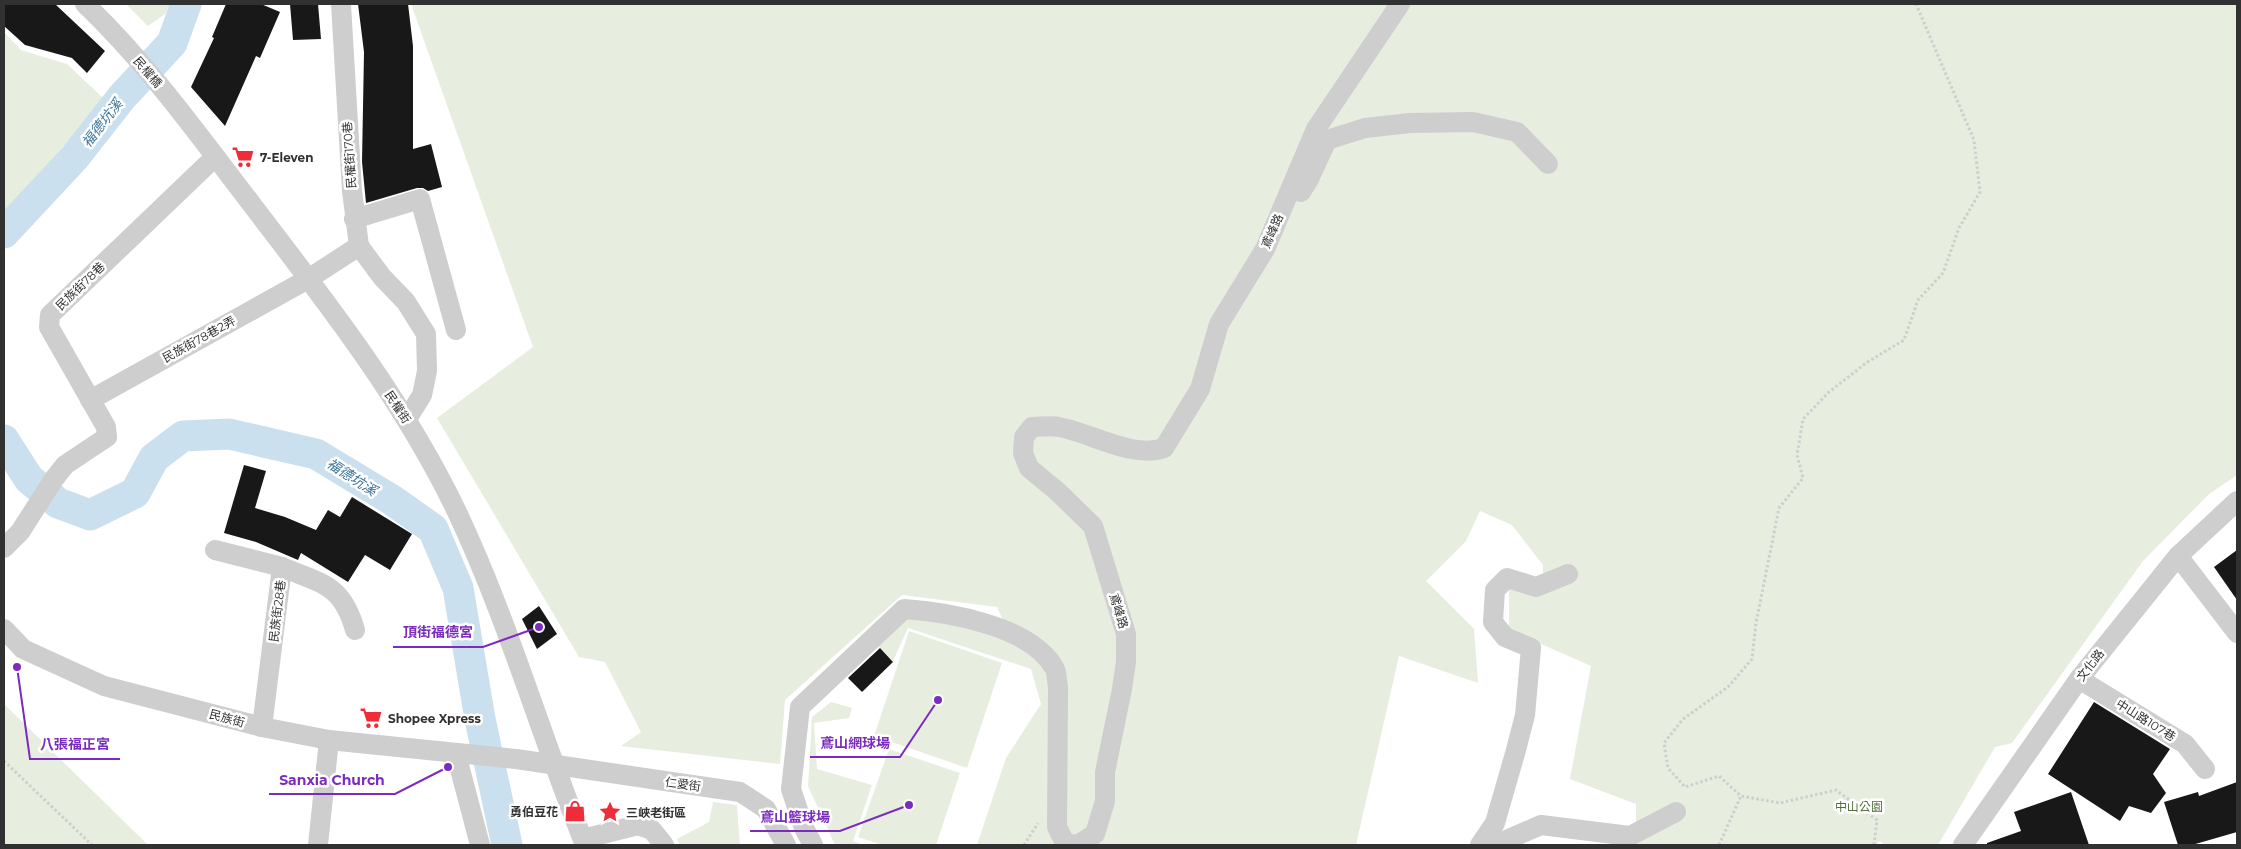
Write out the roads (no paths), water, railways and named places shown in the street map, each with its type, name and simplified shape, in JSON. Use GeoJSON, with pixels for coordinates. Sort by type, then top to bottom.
{"type":"FeatureCollection","features":[{"type":"Feature","properties":{"kind":"street","name":"民權橋"},"geometry":{"type":"LineString","coordinates":[[85,4],[130,51],[166,93]]}},
{"type":"Feature","properties":{"kind":"street","name":"民權街170巷"},"geometry":{"type":"LineString","coordinates":[[341,4],[354,219],[359,246]]}},
{"type":"Feature","properties":{"kind":"street","name":"鳶峰路"},"geometry":{"type":"LineString","coordinates":[[813,845],[804,828],[791,788],[800,707],[904,609],[960,616],[1030,642],[1045,654],[1056,670],[1058,688],[1057,826],[1066,845],[1079,844],[1095,834],[1105,801],[1105,772],[1122,689],[1126,662],[1126,634],[1093,526],[1030,468],[1023,453],[1024,437],[1032,428],[1058,427],[1133,449],[1151,452],[1164,448],[1200,389],[1219,324],[1265,249],[1316,129],[1400,4]]}},
{"type":"Feature","properties":{"kind":"street","name":"民權街"},"geometry":{"type":"LineString","coordinates":[[166,93],[308,279],[407,419],[456,510],[497,601],[554,765],[584,842]]}},
{"type":"Feature","properties":{"kind":"street"},"geometry":{"type":"LineString","coordinates":[[1270,236],[1308,181],[1327,140],[1366,128],[1410,123],[1473,122],[1517,132],[1548,164]]}},
{"type":"Feature","properties":{"kind":"street","name":"民族街78巷"},"geometry":{"type":"LineString","coordinates":[[4,548],[20,532],[54,479],[66,465],[107,437],[106,427],[49,327],[50,315],[215,157]]}},
{"type":"Feature","properties":{"kind":"street"},"geometry":{"type":"LineString","coordinates":[[354,219],[420,199],[456,330]]}},
{"type":"Feature","properties":{"kind":"street"},"geometry":{"type":"LineString","coordinates":[[308,279],[359,246],[382,277],[406,302],[426,334],[427,371],[422,395],[407,419]]}},
{"type":"Feature","properties":{"kind":"street","name":"民族街78巷2弄"},"geometry":{"type":"LineString","coordinates":[[90,400],[308,279]]}},
{"type":"Feature","properties":{"kind":"street","name":"文化路"},"geometry":{"type":"LineString","coordinates":[[1963,845],[2079,679],[2178,556],[2237,501]]}},
{"type":"Feature","properties":{"kind":"street"},"geometry":{"type":"LineString","coordinates":[[214,550],[282,567]]}},
{"type":"Feature","properties":{"kind":"street"},"geometry":{"type":"LineString","coordinates":[[2178,556],[2237,633]]}},
{"type":"Feature","properties":{"kind":"street","name":"民族街28巷"},"geometry":{"type":"LineString","coordinates":[[262,727],[282,567],[334,590],[350,611],[355,630]]}},
{"type":"Feature","properties":{"kind":"street"},"geometry":{"type":"LineString","coordinates":[[1480,845],[1495,823],[1525,715],[1531,648],[1505,637],[1493,622],[1495,590],[1507,578],[1536,587],[1568,574]]}},
{"type":"Feature","properties":{"kind":"street","name":"民族街"},"geometry":{"type":"LineString","coordinates":[[4,629],[23,649],[104,686],[262,727],[329,740],[516,759]]}},
{"type":"Feature","properties":{"kind":"street","name":"中山路107巷"},"geometry":{"type":"LineString","coordinates":[[2079,679],[2185,744],[2205,769]]}},
{"type":"Feature","properties":{"kind":"street"},"geometry":{"type":"LineString","coordinates":[[318,845],[329,740]]}},
{"type":"Feature","properties":{"kind":"street"},"geometry":{"type":"LineString","coordinates":[[462,755],[480,845]]}},
{"type":"Feature","properties":{"kind":"street","name":"仁愛街"},"geometry":{"type":"LineString","coordinates":[[516,759],[740,792],[766,808],[786,845]]}},
{"type":"Feature","properties":{"kind":"street"},"geometry":{"type":"LineString","coordinates":[[1495,845],[1541,825],[1630,836],[1676,812]]}},
{"type":"Feature","properties":{"kind":"street"},"geometry":{"type":"LineString","coordinates":[[584,842],[638,825],[652,830],[664,845]]}},
{"type":"Feature","properties":{"kind":"waterway","name":"福德坑溪"},"geometry":{"type":"LineString","coordinates":[[4,233],[74,158],[122,97],[172,43],[186,4]]}},
{"type":"Feature","properties":{"kind":"waterway","name":"福德坑溪"},"geometry":{"type":"LineString","coordinates":[[4,440],[29,479],[58,503],[90,515],[135,493],[154,458],[183,436],[229,434],[316,454],[392,500],[433,529],[458,588],[480,719],[507,845]]}},
{"type":"Feature","properties":{"kind":"place","name":"7-Eleven"},"geometry":{"type":"Point","coordinates":[243,157]}},
{"type":"Feature","properties":{"kind":"place","name":"頂街福德宮"},"geometry":{"type":"Point","coordinates":[539,627]}},
{"type":"Feature","properties":{"kind":"place","name":"八張福正宮"},"geometry":{"type":"Point","coordinates":[17,667]}},
{"type":"Feature","properties":{"kind":"place","name":"鳶山網球場"},"geometry":{"type":"Point","coordinates":[938,700]}},
{"type":"Feature","properties":{"kind":"place","name":"Shopee Xpress"},"geometry":{"type":"Point","coordinates":[371,718]}},
{"type":"Feature","properties":{"kind":"place","name":"Sanxia Church"},"geometry":{"type":"Point","coordinates":[448,767]}},
{"type":"Feature","properties":{"kind":"place","name":"鳶山籃球場"},"geometry":{"type":"Point","coordinates":[909,805]}},
{"type":"Feature","properties":{"kind":"place","name":"勇伯豆花"},"geometry":{"type":"Point","coordinates":[575,811]}},
{"type":"Feature","properties":{"kind":"place","name":"三峽老街區"},"geometry":{"type":"Point","coordinates":[610,812]}},
{"type":"Feature","properties":{"kind":"park label","name":"中山公園"},"geometry":{"type":"Point","coordinates":[1859,806]}}]}
